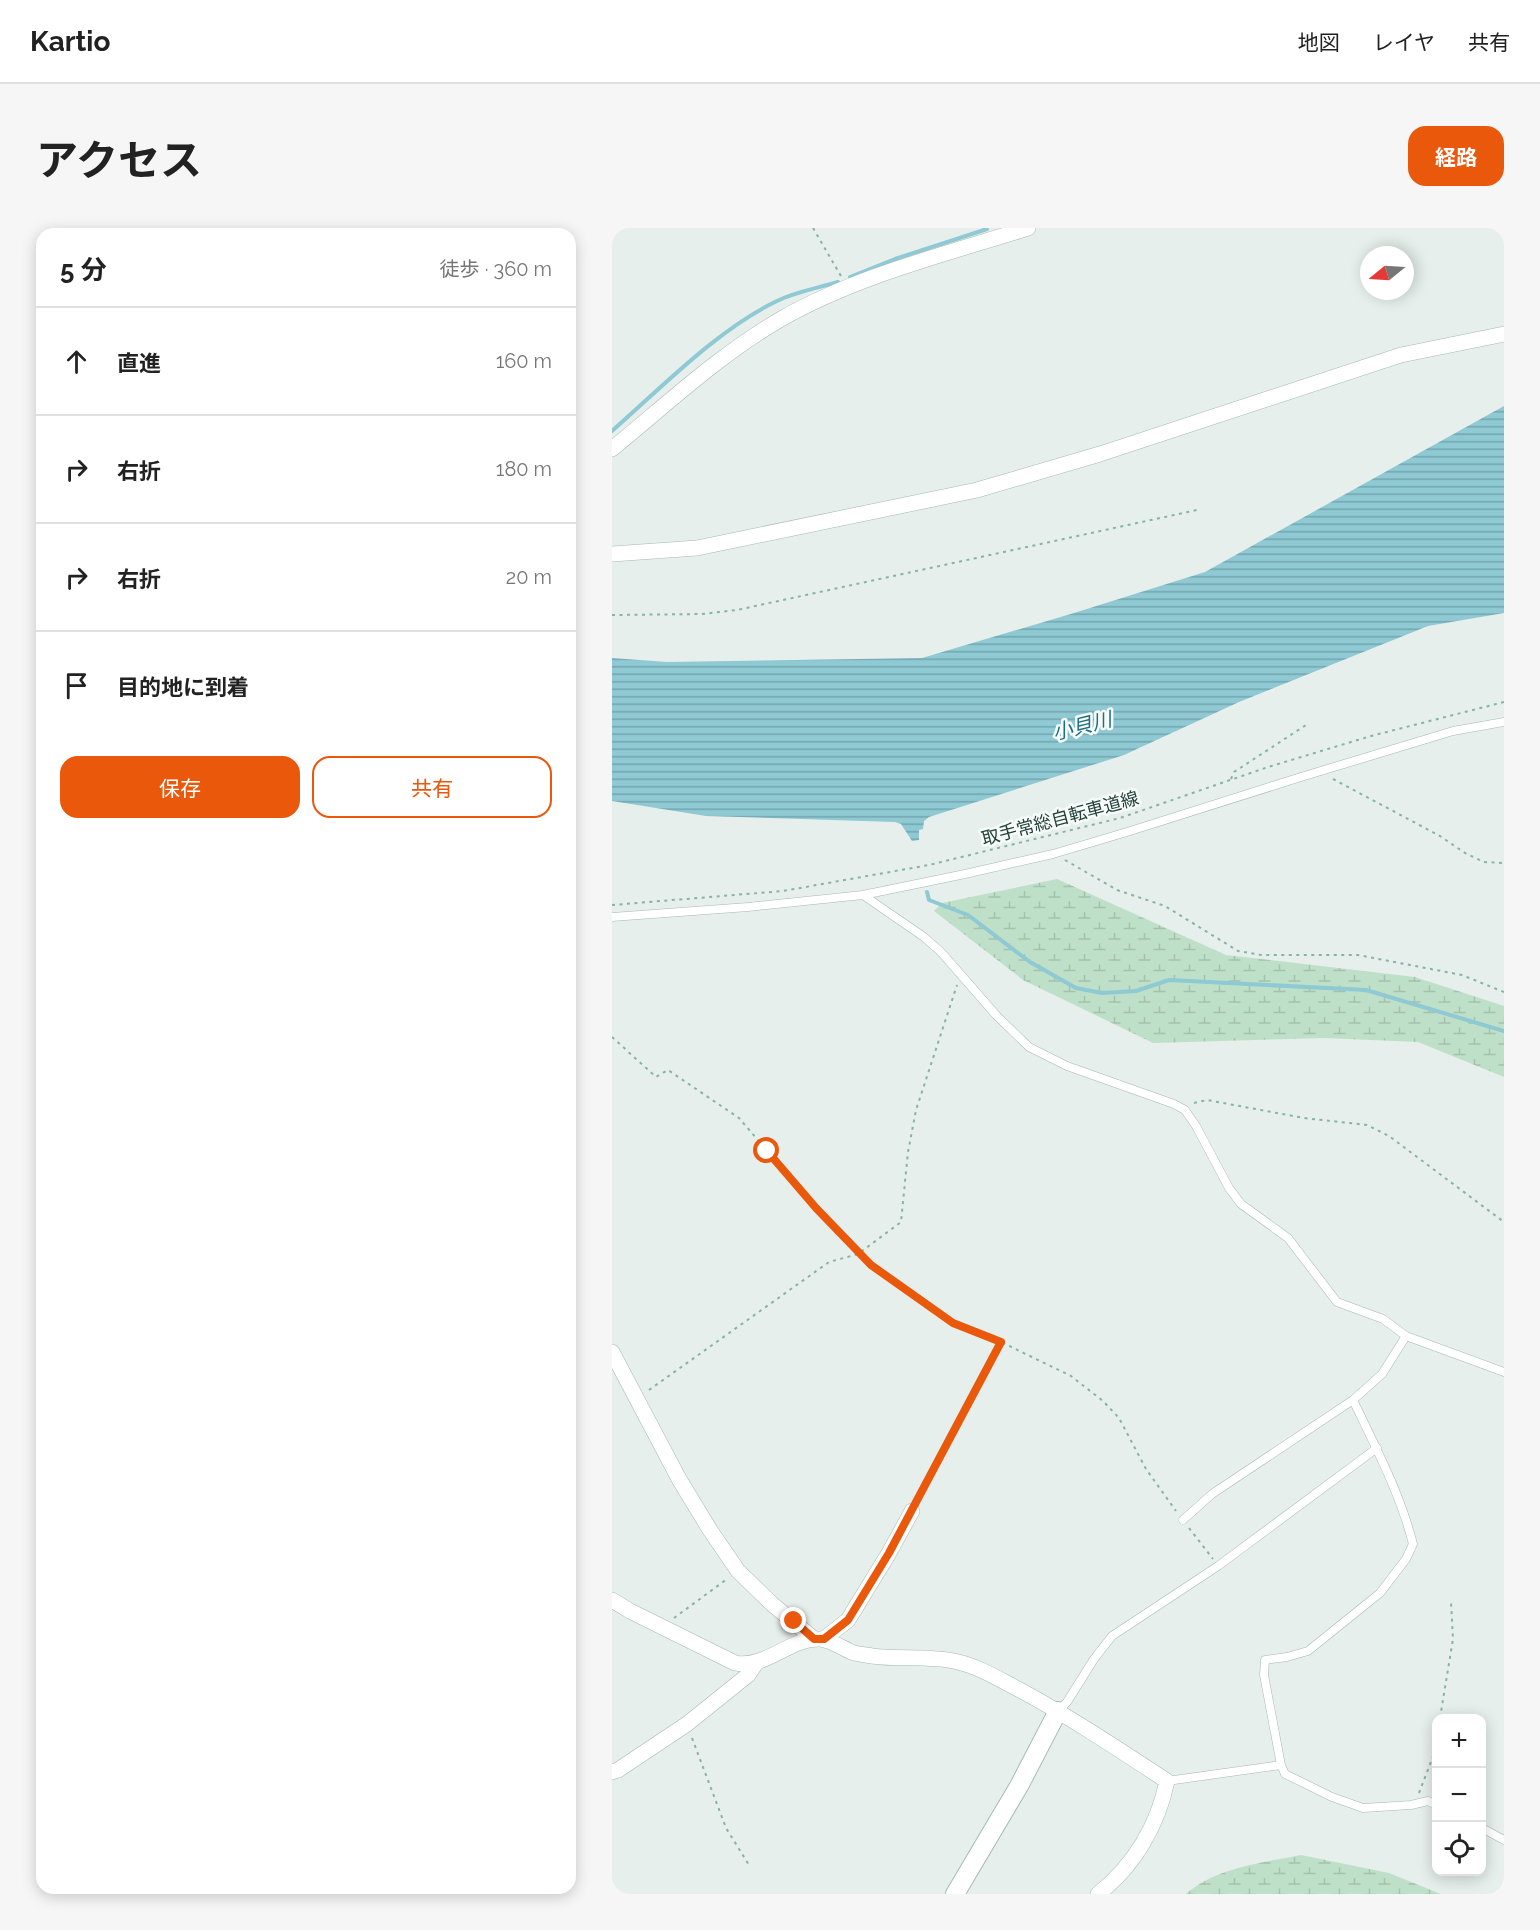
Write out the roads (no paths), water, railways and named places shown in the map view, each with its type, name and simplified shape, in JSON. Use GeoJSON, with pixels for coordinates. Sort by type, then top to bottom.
{"type":"FeatureCollection","features":[{"type":"Feature","properties":{"kind":"street"},"geometry":{"type":"LineString","coordinates":[[612,449],[722,357],[782,319],[849,288],[901,268],[1028,228]]}},
{"type":"Feature","properties":{"kind":"street"},"geometry":{"type":"LineString","coordinates":[[612,554],[697,548],[977,490],[1100,454],[1401,355],[1504,333]]}},
{"type":"Feature","properties":{"kind":"street"},"geometry":{"type":"LineString","coordinates":[[612,1352],[679,1479],[710,1530],[738,1571],[772,1604],[819,1639],[854,1653],[959,1662],[990,1674],[1058,1711],[1167,1780],[1162,1802],[1137,1852],[1116,1880],[1098,1894]]}},
{"type":"Feature","properties":{"kind":"street"},"geometry":{"type":"LineString","coordinates":[[612,1600],[735,1663],[746,1665],[756,1663],[788,1646],[819,1639],[848,1620],[912,1511]]}},
{"type":"Feature","properties":{"kind":"street"},"geometry":{"type":"LineString","coordinates":[[612,1772],[687,1724],[747,1675],[756,1663]]}},
{"type":"Feature","properties":{"kind":"street"},"geometry":{"type":"LineString","coordinates":[[955,1894],[1019,1786],[1058,1711]]}},
{"type":"Feature","properties":{"kind":"lane"},"geometry":{"type":"LineString","coordinates":[[612,916],[748,907],[863,895],[1053,854],[1453,731],[1504,722]]}},
{"type":"Feature","properties":{"kind":"lane"},"geometry":{"type":"LineString","coordinates":[[863,895],[924,937],[941,952],[1029,1047],[1067,1066],[1185,1110],[1229,1188],[1241,1204],[1288,1238],[1337,1302],[1383,1319],[1406,1336],[1504,1372]]}},
{"type":"Feature","properties":{"kind":"lane"},"geometry":{"type":"LineString","coordinates":[[1183,1520],[1212,1494],[1353,1400],[1382,1374],[1406,1336]]}},
{"type":"Feature","properties":{"kind":"lane"},"geometry":{"type":"LineString","coordinates":[[1353,1400],[1377,1448],[1413,1544],[1406,1559],[1380,1593],[1308,1652],[1287,1658],[1265,1660],[1264,1675],[1281,1765],[1285,1774],[1332,1797],[1363,1808],[1411,1806],[1428,1801],[1432,1803]]}},
{"type":"Feature","properties":{"kind":"lane"},"geometry":{"type":"LineString","coordinates":[[1058,1711],[1067,1702],[1094,1659],[1112,1636],[1218,1566],[1377,1448]]}},
{"type":"Feature","properties":{"kind":"lane"},"geometry":{"type":"LineString","coordinates":[[1167,1780],[1281,1765]]}},
{"type":"Feature","properties":{"kind":"lane"},"geometry":{"type":"LineString","coordinates":[[1486,1830],[1504,1840]]}},
{"type":"Feature","properties":{"kind":"water","name":"小貝川"},"geometry":{"type":"Polygon","coordinates":[[[1504,406],[1504,613],[1428,626],[1239,702],[1124,755],[929,817],[924,821],[923,829],[919,830],[919,840],[912,841],[901,824],[895,822],[706,816],[612,801],[612,658],[667,662],[922,658],[1205,572],[1504,406]]]}},
{"type":"Feature","properties":{"kind":"waterway"},"geometry":{"type":"LineString","coordinates":[[850,277],[895,259],[987,229]]}},
{"type":"Feature","properties":{"kind":"waterway"},"geometry":{"type":"LineString","coordinates":[[612,431],[691,360],[733,327],[784,298],[838,282]]}},
{"type":"Feature","properties":{"kind":"waterway"},"geometry":{"type":"LineString","coordinates":[[927,892],[929,900],[968,915],[1030,962],[1076,988],[1102,993],[1136,991],[1169,980],[1366,990],[1504,1031]]}}]}
